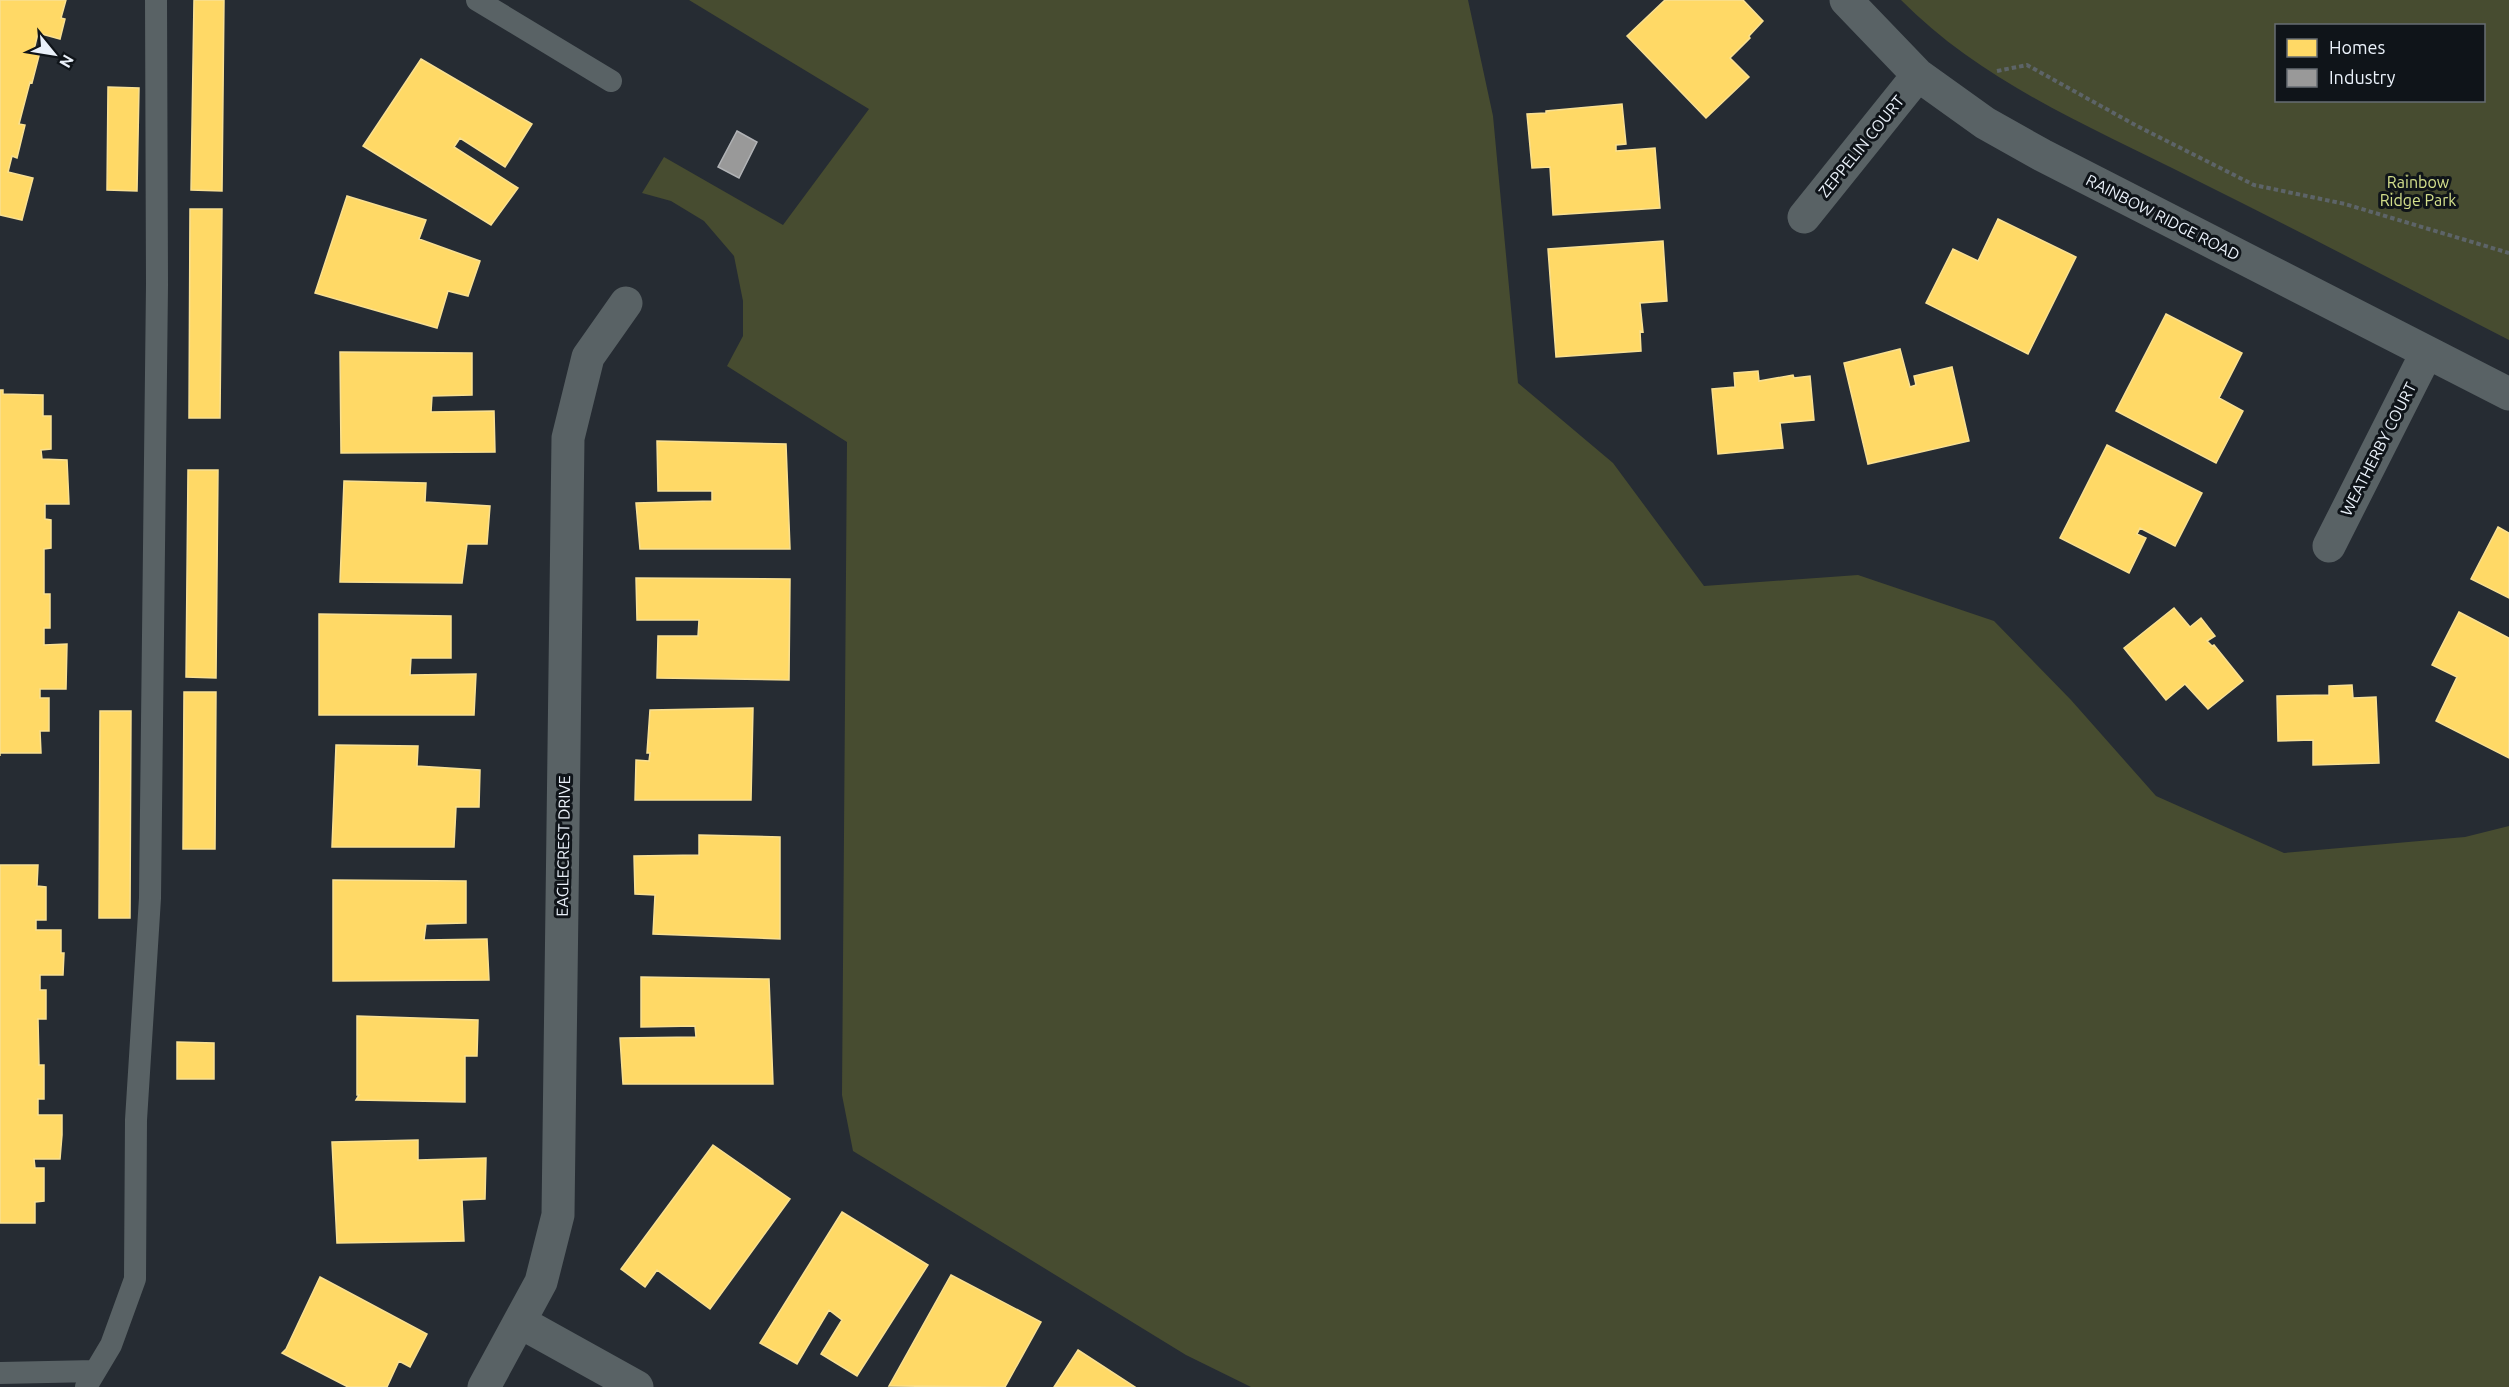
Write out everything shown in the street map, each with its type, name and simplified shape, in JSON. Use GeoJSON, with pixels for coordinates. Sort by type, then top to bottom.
{"type":"FeatureCollection","features":[{"type":"Feature","properties":{"kind":"street","name":"RAINBOW RIDGE ROAD"},"geometry":{"type":"LineString","coordinates":[[1846,0],[1918,75],[1985,123],[2042,155],[2509,394]]}},
{"type":"Feature","properties":{"kind":"street","name":"ZEPPELIN COURT"},"geometry":{"type":"LineString","coordinates":[[1804,217],[1918,75]]}},
{"type":"Feature","properties":{"kind":"street","name":"EAGLECREST DRIVE"},"geometry":{"type":"LineString","coordinates":[[484,1387],[541,1282],[558,1215],[568,438],[588,357],[626,303]]}},
{"type":"Feature","properties":{"kind":"street","name":"WEATHERBY COURT"},"geometry":{"type":"LineString","coordinates":[[2329,546],[2427,352]]}},
{"type":"Feature","properties":{"kind":"street"},"geometry":{"type":"LineString","coordinates":[[520,1322],[637,1387]]}},
{"type":"Feature","properties":{"kind":"lane"},"geometry":{"type":"LineString","coordinates":[[0,1373],[90,1379],[111,1345],[135,1279],[136,1120],[150,898],[157,285],[156,0]]}},
{"type":"Feature","properties":{"kind":"lane"},"geometry":{"type":"LineString","coordinates":[[477,0],[611,81]]}},
{"type":"Feature","properties":{"kind":"path"},"geometry":{"type":"LineString","coordinates":[[1997,71],[2027,65],[2137,126],[2254,185],[2345,204],[2509,253]]}},
{"type":"Feature","properties":{"kind":"green space"},"geometry":{"type":"Polygon","coordinates":[[[689,0],[1468,0],[1493,116],[1518,383],[1613,463],[1704,586],[1858,575],[1994,621],[2071,700],[2156,796],[2284,853],[2465,837],[2509,826],[2509,1387],[1251,1387],[1186,1355],[853,1151],[842,1095],[847,442],[727,366],[743,336],[743,301],[734,256],[704,221],[671,201],[642,193],[664,157],[783,225],[869,109],[689,0]]]}},
{"type":"Feature","properties":{"kind":"green space","name":"Rainbow Ridge Park"},"geometry":{"type":"Polygon","coordinates":[[[1901,0],[2509,0],[2509,340],[2078,121],[2040,101],[1967,56],[1901,0]]]}},
{"type":"Feature","properties":{"kind":"building: Homes"},"geometry":{"type":"Polygon","coordinates":[[[0,0],[66,0],[61,18],[65,19],[60,39],[38,33],[34,50],[40,52],[19,124],[25,125],[17,158],[12,156],[8,172],[33,178],[22,220],[0,215],[0,0]]]}},
{"type":"Feature","properties":{"kind":"building: Homes"},"geometry":{"type":"Polygon","coordinates":[[[194,0],[224,0],[222,191],[191,190],[194,0]]]}},
{"type":"Feature","properties":{"kind":"building: Homes"},"geometry":{"type":"Polygon","coordinates":[[[1665,0],[1743,0],[1763,21],[1730,58],[1749,77],[1706,118],[1627,36],[1665,0]]]}},
{"type":"Feature","properties":{"kind":"building: Homes"},"geometry":{"type":"Polygon","coordinates":[[[421,59],[532,124],[505,167],[460,138],[454,147],[518,188],[491,225],[363,146],[421,59]]]}},
{"type":"Feature","properties":{"kind":"building: Homes"},"geometry":{"type":"Polygon","coordinates":[[[108,87],[139,88],[137,191],[107,190],[108,87]]]}},
{"type":"Feature","properties":{"kind":"building: Homes"},"geometry":{"type":"Polygon","coordinates":[[[1622,104],[1626,144],[1616,145],[1616,151],[1655,148],[1660,208],[1553,215],[1550,167],[1532,168],[1527,114],[1622,104]]]}},
{"type":"Feature","properties":{"kind":"building: Homes"},"geometry":{"type":"Polygon","coordinates":[[[347,196],[426,220],[419,239],[480,261],[468,296],[448,291],[437,328],[315,293],[347,196]]]}},
{"type":"Feature","properties":{"kind":"building: Homes"},"geometry":{"type":"Polygon","coordinates":[[[190,209],[222,209],[220,418],[189,418],[190,209]]]}},
{"type":"Feature","properties":{"kind":"building: Homes"},"geometry":{"type":"Polygon","coordinates":[[[1998,219],[2076,257],[2028,354],[1926,303],[1953,249],[1978,261],[1998,219]]]}},
{"type":"Feature","properties":{"kind":"building: Homes"},"geometry":{"type":"Polygon","coordinates":[[[1663,241],[1667,301],[1640,303],[1643,332],[1640,331],[1641,351],[1556,357],[1548,249],[1663,241]]]}},
{"type":"Feature","properties":{"kind":"building: Homes"},"geometry":{"type":"Polygon","coordinates":[[[2166,314],[2242,353],[2219,398],[2243,411],[2216,463],[2116,411],[2166,314]]]}},
{"type":"Feature","properties":{"kind":"building: Homes"},"geometry":{"type":"Polygon","coordinates":[[[1900,349],[1910,387],[1916,385],[1914,376],[1952,367],[1969,441],[1868,464],[1844,363],[1900,349]]]}},
{"type":"Feature","properties":{"kind":"building: Homes"},"geometry":{"type":"Polygon","coordinates":[[[340,352],[472,353],[472,395],[432,396],[431,412],[494,411],[495,452],[341,453],[340,352]]]}},
{"type":"Feature","properties":{"kind":"building: Homes"},"geometry":{"type":"Polygon","coordinates":[[[1758,371],[1759,381],[1793,375],[1794,378],[1810,376],[1814,420],[1780,423],[1783,448],[1718,454],[1712,389],[1735,387],[1734,373],[1758,371]]]}},
{"type":"Feature","properties":{"kind":"building: Homes"},"geometry":{"type":"Polygon","coordinates":[[[0,390],[3,390],[3,394],[43,395],[43,416],[51,416],[51,449],[41,450],[42,459],[67,460],[69,504],[45,504],[45,519],[51,520],[51,548],[44,549],[44,594],[50,594],[50,628],[44,628],[44,645],[67,644],[66,689],[40,689],[40,698],[49,698],[49,731],[40,731],[41,753],[0,753],[0,390]]]}},
{"type":"Feature","properties":{"kind":"building: Homes"},"geometry":{"type":"Polygon","coordinates":[[[657,441],[786,444],[790,549],[640,549],[636,503],[712,501],[712,491],[658,491],[657,441]]]}},
{"type":"Feature","properties":{"kind":"building: Homes"},"geometry":{"type":"Polygon","coordinates":[[[2107,445],[2202,493],[2175,546],[2140,528],[2137,534],[2146,538],[2129,573],[2060,538],[2107,445]]]}},
{"type":"Feature","properties":{"kind":"building: Homes"},"geometry":{"type":"Polygon","coordinates":[[[188,470],[218,470],[216,678],[186,677],[188,470]]]}},
{"type":"Feature","properties":{"kind":"building: Homes"},"geometry":{"type":"Polygon","coordinates":[[[344,481],[426,483],[425,502],[490,506],[487,544],[467,544],[462,583],[340,582],[344,481]]]}},
{"type":"Feature","properties":{"kind":"building: Homes"},"geometry":{"type":"Polygon","coordinates":[[[2498,527],[2509,533],[2509,598],[2471,579],[2498,527]]]}},
{"type":"Feature","properties":{"kind":"building: Homes"},"geometry":{"type":"Polygon","coordinates":[[[636,578],[790,579],[789,680],[657,678],[658,636],[698,636],[699,620],[637,620],[636,578]]]}},
{"type":"Feature","properties":{"kind":"building: Homes"},"geometry":{"type":"Polygon","coordinates":[[[2174,608],[2190,627],[2201,618],[2215,636],[2207,641],[2212,646],[2214,645],[2243,681],[2208,709],[2185,684],[2166,700],[2124,648],[2174,608]]]}},
{"type":"Feature","properties":{"kind":"building: Homes"},"geometry":{"type":"Polygon","coordinates":[[[2459,612],[2509,638],[2509,758],[2436,721],[2457,677],[2432,665],[2459,612]]]}},
{"type":"Feature","properties":{"kind":"building: Homes"},"geometry":{"type":"Polygon","coordinates":[[[319,614],[451,616],[451,658],[411,658],[410,675],[476,674],[474,715],[319,715],[319,614]]]}},
{"type":"Feature","properties":{"kind":"building: Homes"},"geometry":{"type":"Polygon","coordinates":[[[2352,685],[2353,698],[2376,697],[2379,763],[2313,765],[2313,740],[2278,741],[2277,696],[2329,695],[2329,686],[2352,685]]]}},
{"type":"Feature","properties":{"kind":"building: Homes"},"geometry":{"type":"Polygon","coordinates":[[[184,692],[216,692],[215,849],[183,849],[184,692]]]}},
{"type":"Feature","properties":{"kind":"building: Homes"},"geometry":{"type":"Polygon","coordinates":[[[753,708],[751,800],[635,800],[636,760],[649,761],[650,753],[647,753],[650,710],[753,708]]]}},
{"type":"Feature","properties":{"kind":"building: Homes"},"geometry":{"type":"Polygon","coordinates":[[[100,711],[131,711],[130,918],[99,918],[100,711]]]}},
{"type":"Feature","properties":{"kind":"building: Homes"},"geometry":{"type":"Polygon","coordinates":[[[336,745],[418,746],[417,766],[480,770],[479,807],[456,807],[454,847],[332,847],[336,745]]]}},
{"type":"Feature","properties":{"kind":"building: Homes"},"geometry":{"type":"Polygon","coordinates":[[[699,835],[780,837],[780,939],[653,934],[655,895],[635,894],[634,856],[699,855],[699,835]]]}},
{"type":"Feature","properties":{"kind":"building: Homes"},"geometry":{"type":"Polygon","coordinates":[[[0,865],[38,865],[37,886],[46,887],[46,920],[36,920],[36,930],[61,930],[61,953],[64,953],[63,975],[40,975],[40,990],[46,990],[46,1019],[38,1019],[39,1065],[44,1065],[44,1099],[38,1099],[38,1115],[62,1115],[62,1135],[60,1159],[34,1159],[35,1168],[44,1168],[44,1201],[35,1202],[35,1223],[0,1223],[0,865]]]}},
{"type":"Feature","properties":{"kind":"building: Homes"},"geometry":{"type":"Polygon","coordinates":[[[333,880],[466,881],[466,923],[426,924],[424,940],[487,939],[489,980],[333,981],[333,880]]]}},
{"type":"Feature","properties":{"kind":"building: Homes"},"geometry":{"type":"Polygon","coordinates":[[[641,977],[769,979],[773,1084],[623,1084],[620,1038],[696,1037],[695,1026],[641,1027],[641,977]]]}},
{"type":"Feature","properties":{"kind":"building: Homes"},"geometry":{"type":"Polygon","coordinates":[[[357,1016],[478,1020],[477,1056],[465,1056],[465,1102],[356,1100],[359,1095],[357,1095],[357,1016]]]}},
{"type":"Feature","properties":{"kind":"building: Homes"},"geometry":{"type":"Polygon","coordinates":[[[177,1042],[214,1043],[214,1079],[177,1079],[177,1042]]]}},
{"type":"Feature","properties":{"kind":"building: Homes"},"geometry":{"type":"Polygon","coordinates":[[[418,1140],[418,1160],[486,1158],[485,1199],[462,1200],[464,1241],[337,1243],[332,1142],[418,1140]]]}},
{"type":"Feature","properties":{"kind":"building: Homes"},"geometry":{"type":"Polygon","coordinates":[[[713,1145],[790,1199],[710,1309],[657,1270],[645,1287],[621,1269],[713,1145]]]}},
{"type":"Feature","properties":{"kind":"building: Homes"},"geometry":{"type":"Polygon","coordinates":[[[842,1212],[928,1265],[857,1376],[821,1354],[842,1320],[829,1310],[797,1364],[760,1343],[842,1212]]]}},
{"type":"Feature","properties":{"kind":"building: Homes"},"geometry":{"type":"Polygon","coordinates":[[[951,1275],[1041,1322],[1005,1387],[889,1386],[951,1275]]]}},
{"type":"Feature","properties":{"kind":"building: Homes"},"geometry":{"type":"Polygon","coordinates":[[[320,1277],[427,1334],[410,1367],[399,1361],[387,1387],[348,1387],[282,1353],[320,1277]]]}},
{"type":"Feature","properties":{"kind":"building: Homes"},"geometry":{"type":"Polygon","coordinates":[[[1078,1350],[1135,1387],[1054,1387],[1078,1350]]]}},
{"type":"Feature","properties":{"kind":"building: Industry"},"geometry":{"type":"Polygon","coordinates":[[[737,131],[757,142],[739,178],[718,167],[737,131]]]}}]}
